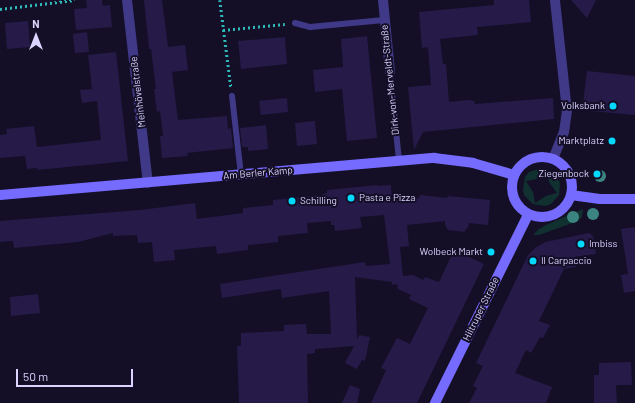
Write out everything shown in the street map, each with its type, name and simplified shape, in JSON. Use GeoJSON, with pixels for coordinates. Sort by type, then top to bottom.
{"type":"FeatureCollection","features":[{"type":"Feature","properties":{"kind":"street","name":"Meinhövelstraße"},"geometry":{"type":"LineString","coordinates":[[127,0],[148,183]]}},
{"type":"Feature","properties":{"kind":"street","name":"Dirk-von-Merveldt-Straße"},"geometry":{"type":"LineString","coordinates":[[383,0],[390,72]]}},
{"type":"Feature","properties":{"kind":"street"},"geometry":{"type":"LineString","coordinates":[[553,159],[564,132],[567,111],[555,0]]}},
{"type":"Feature","properties":{"kind":"street"},"geometry":{"type":"LineString","coordinates":[[544,157],[553,159],[565,168],[569,174],[572,182],[571,195],[564,207],[553,216],[543,218],[528,215],[520,210],[511,192],[514,175],[526,161],[544,157]]}},
{"type":"Feature","properties":{"kind":"street","name":"Am Berler Kamp"},"geometry":{"type":"LineString","coordinates":[[0,195],[434,158],[453,159],[473,163],[514,175]]}},
{"type":"Feature","properties":{"kind":"street"},"geometry":{"type":"LineString","coordinates":[[571,195],[600,199],[635,199]]}},
{"type":"Feature","properties":{"kind":"street","name":"Hiltruper Straße"},"geometry":{"type":"LineString","coordinates":[[435,403],[528,215]]}},
{"type":"Feature","properties":{"kind":"lane"},"geometry":{"type":"LineString","coordinates":[[295,23],[310,27],[384,20]]}},
{"type":"Feature","properties":{"kind":"lane","name":"Dirk-von-Merveldt-Straße"},"geometry":{"type":"LineString","coordinates":[[390,72],[399,160]]}},
{"type":"Feature","properties":{"kind":"lane"},"geometry":{"type":"LineString","coordinates":[[232,96],[241,175]]}},
{"type":"Feature","properties":{"kind":"path"},"geometry":{"type":"LineString","coordinates":[[0,9],[74,0]]}},
{"type":"Feature","properties":{"kind":"path"},"geometry":{"type":"LineString","coordinates":[[220,0],[232,96]]}},
{"type":"Feature","properties":{"kind":"path"},"geometry":{"type":"LineString","coordinates":[[223,30],[295,23]]}},
{"type":"Feature","properties":{"kind":"green space"},"geometry":{"type":"Polygon","coordinates":[[[541,168],[554,172],[560,183],[559,195],[551,204],[545,206],[533,204],[524,195],[523,190],[525,177],[529,172],[541,168]],[[547,171],[537,179],[526,181],[533,192],[535,203],[546,196],[557,193],[549,182],[547,171]]]}},
{"type":"Feature","properties":{"kind":"green space"},"geometry":{"type":"Polygon","coordinates":[[[583,209],[582,217],[578,221],[539,235],[533,235],[539,229],[548,224],[583,209]]]}},
{"type":"Feature","properties":{"kind":"building"},"geometry":{"type":"Polygon","coordinates":[[[86,0],[102,0],[103,6],[110,5],[112,27],[76,30],[74,9],[87,8],[86,0]]]}},
{"type":"Feature","properties":{"kind":"building"},"geometry":{"type":"Polygon","coordinates":[[[144,0],[162,0],[168,47],[185,45],[188,70],[172,72],[178,120],[227,116],[228,129],[231,128],[233,148],[187,153],[188,156],[162,158],[160,136],[163,136],[160,111],[157,112],[154,89],[156,89],[151,49],[149,49],[144,0]]]}},
{"type":"Feature","properties":{"kind":"building"},"geometry":{"type":"Polygon","coordinates":[[[494,0],[529,0],[531,22],[477,27],[478,35],[440,39],[443,64],[446,64],[449,102],[468,100],[474,101],[475,104],[553,98],[554,119],[423,132],[414,150],[408,87],[431,85],[428,47],[422,48],[419,12],[494,5],[494,0]]]}},
{"type":"Feature","properties":{"kind":"building"},"geometry":{"type":"Polygon","coordinates":[[[571,0],[596,0],[587,18],[571,0]]]}},
{"type":"Feature","properties":{"kind":"building"},"geometry":{"type":"Polygon","coordinates":[[[28,21],[30,47],[7,49],[5,23],[28,21]]]}},
{"type":"Feature","properties":{"kind":"building"},"geometry":{"type":"Polygon","coordinates":[[[87,32],[89,52],[75,53],[73,34],[87,32]]]}},
{"type":"Feature","properties":{"kind":"building"},"geometry":{"type":"Polygon","coordinates":[[[367,36],[377,138],[347,141],[342,89],[315,92],[313,70],[343,67],[341,39],[367,36]]]}},
{"type":"Feature","properties":{"kind":"building"},"geometry":{"type":"Polygon","coordinates":[[[285,37],[287,64],[241,69],[238,41],[285,37]]]}},
{"type":"Feature","properties":{"kind":"building"},"geometry":{"type":"Polygon","coordinates":[[[116,52],[128,161],[37,170],[37,168],[27,169],[25,156],[0,158],[0,135],[7,134],[6,129],[34,126],[37,147],[101,140],[97,101],[82,103],[80,90],[92,89],[88,55],[116,52]]]}},
{"type":"Feature","properties":{"kind":"building"},"geometry":{"type":"Polygon","coordinates":[[[587,71],[635,76],[635,115],[591,111],[591,103],[583,103],[587,71]]]}},
{"type":"Feature","properties":{"kind":"building"},"geometry":{"type":"Polygon","coordinates":[[[287,98],[288,112],[261,115],[259,101],[287,98]]]}},
{"type":"Feature","properties":{"kind":"building"},"geometry":{"type":"Polygon","coordinates":[[[315,121],[317,144],[297,146],[295,123],[315,121]]]}},
{"type":"Feature","properties":{"kind":"building"},"geometry":{"type":"Polygon","coordinates":[[[266,125],[268,149],[248,151],[248,147],[242,147],[240,128],[266,125]]]}},
{"type":"Feature","properties":{"kind":"building"},"geometry":{"type":"Polygon","coordinates":[[[391,185],[392,200],[419,198],[420,195],[490,200],[488,225],[469,223],[464,232],[448,230],[445,225],[445,221],[407,225],[409,246],[400,247],[403,276],[413,275],[423,280],[425,277],[439,282],[454,250],[484,264],[417,403],[371,403],[386,370],[381,368],[397,338],[410,344],[428,308],[409,299],[411,295],[398,289],[397,284],[392,285],[392,282],[355,277],[357,340],[359,335],[370,337],[365,361],[362,360],[357,369],[345,363],[354,346],[315,349],[315,353],[307,354],[308,403],[239,403],[237,346],[241,346],[241,333],[284,331],[284,325],[306,324],[307,334],[331,334],[329,291],[282,298],[281,289],[222,298],[220,284],[365,262],[366,266],[390,264],[384,215],[360,217],[362,228],[335,231],[334,225],[331,225],[331,221],[307,223],[308,233],[278,236],[278,242],[248,245],[248,250],[217,254],[216,246],[174,250],[175,260],[154,262],[152,242],[138,243],[137,235],[113,236],[113,233],[78,242],[14,248],[13,241],[0,242],[0,221],[140,210],[195,203],[197,219],[243,213],[243,208],[273,205],[273,200],[321,195],[327,193],[327,190],[391,185]]]}},
{"type":"Feature","properties":{"kind":"building"},"geometry":{"type":"Polygon","coordinates":[[[635,227],[635,291],[624,293],[621,275],[628,274],[621,229],[635,227]]]}},
{"type":"Feature","properties":{"kind":"building"},"geometry":{"type":"Polygon","coordinates":[[[589,233],[593,236],[596,254],[574,257],[576,267],[564,269],[539,321],[550,325],[543,338],[540,337],[531,353],[526,350],[515,373],[552,387],[546,403],[469,403],[477,388],[473,386],[483,366],[476,363],[528,255],[535,248],[545,242],[589,233]]]}},
{"type":"Feature","properties":{"kind":"building"},"geometry":{"type":"Polygon","coordinates":[[[38,294],[40,313],[11,316],[10,297],[38,294]]]}},
{"type":"Feature","properties":{"kind":"building"},"geometry":{"type":"Polygon","coordinates":[[[631,362],[632,385],[616,385],[617,403],[594,403],[594,375],[599,375],[599,363],[631,362]]]}},
{"type":"Feature","properties":{"kind":"building"},"geometry":{"type":"Polygon","coordinates":[[[350,385],[360,389],[357,403],[342,403],[350,385]]]}},
{"type":"Feature","properties":{"kind":"place","name":"Volksbank"},"geometry":{"type":"Point","coordinates":[613,106]}},
{"type":"Feature","properties":{"kind":"place","name":"Marktplatz"},"geometry":{"type":"Point","coordinates":[612,141]}},
{"type":"Feature","properties":{"kind":"place","name":"Ziegenbock"},"geometry":{"type":"Point","coordinates":[597,174]}},
{"type":"Feature","properties":{"kind":"place","name":"Pasta e Pizza"},"geometry":{"type":"Point","coordinates":[351,198]}},
{"type":"Feature","properties":{"kind":"place","name":"Schilling"},"geometry":{"type":"Point","coordinates":[292,201]}},
{"type":"Feature","properties":{"kind":"place","name":"Imbiss"},"geometry":{"type":"Point","coordinates":[581,244]}},
{"type":"Feature","properties":{"kind":"place","name":"Wolbeck Markt"},"geometry":{"type":"Point","coordinates":[491,252]}},
{"type":"Feature","properties":{"kind":"place","name":"Il Carpaccio"},"geometry":{"type":"Point","coordinates":[533,261]}}]}
